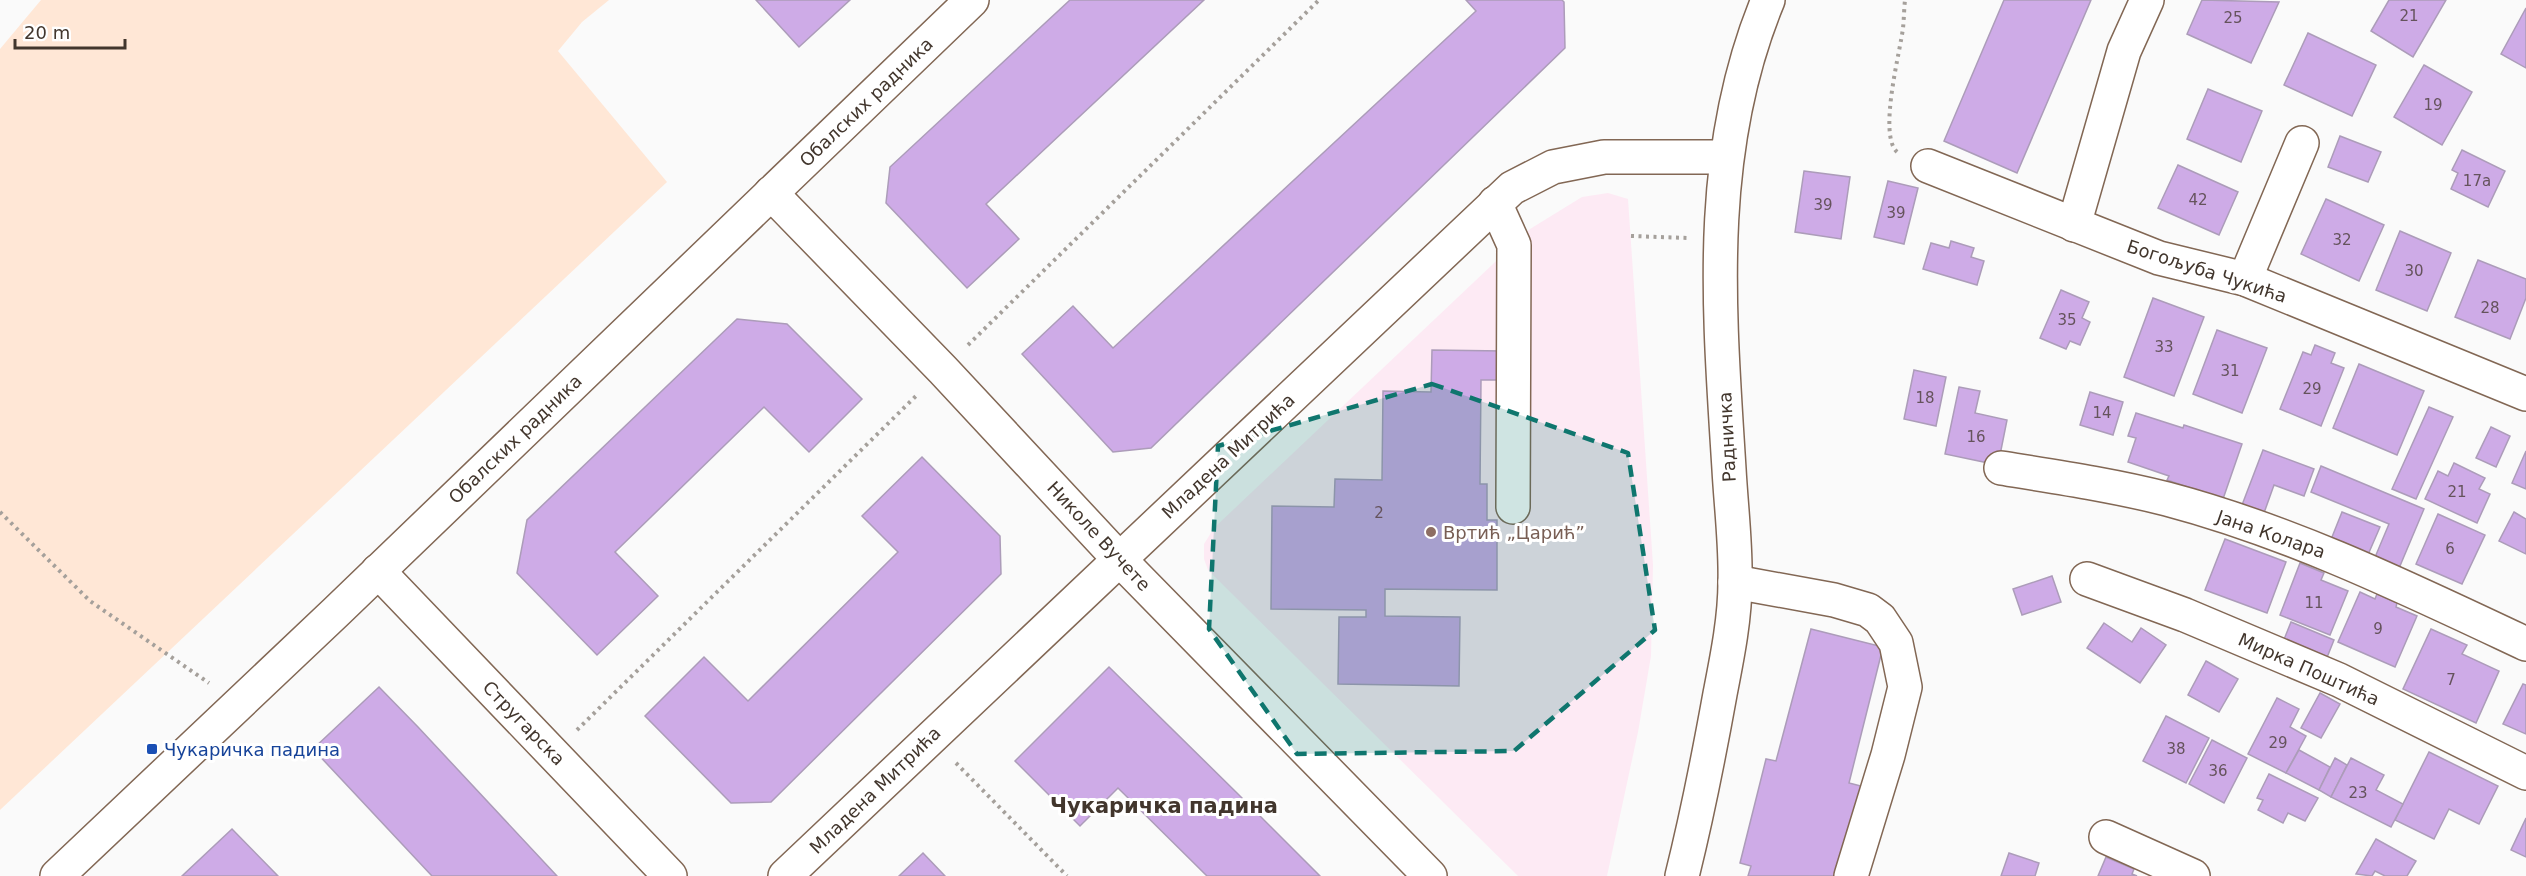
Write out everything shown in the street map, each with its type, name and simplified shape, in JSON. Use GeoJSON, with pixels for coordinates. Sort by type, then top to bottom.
{"type":"FeatureCollection","features":[{"type":"Feature","properties":{"kind":"street","name":"Обалских радника"},"geometry":{"type":"LineString","coordinates":[[57,876],[972,0]]}},
{"type":"Feature","properties":{"kind":"street","name":"Радничка"},"geometry":{"type":"LineString","coordinates":[[1682,876],[1712,739],[1728,648],[1735,582],[1721,285],[1720,239],[1725,158],[1734,108],[1752,43],[1768,0]]}},
{"type":"Feature","properties":{"kind":"street"},"geometry":{"type":"LineString","coordinates":[[2074,225],[2124,51],[2147,0]]}},
{"type":"Feature","properties":{"kind":"street"},"geometry":{"type":"LineString","coordinates":[[2245,279],[2302,144]]}},
{"type":"Feature","properties":{"kind":"street","name":"Младена Митрића"},"geometry":{"type":"LineString","coordinates":[[785,876],[1495,203],[1530,177],[1553,166],[1604,157],[1725,158]]}},
{"type":"Feature","properties":{"kind":"street","name":"Богољуба Чукића"},"geometry":{"type":"LineString","coordinates":[[1914,160],[2159,258],[2245,279],[2526,394]]}},
{"type":"Feature","properties":{"kind":"street","name":"Николе Вучете"},"geometry":{"type":"LineString","coordinates":[[771,193],[943,370],[1120,560],[1430,876]]}},
{"type":"Feature","properties":{"kind":"street"},"geometry":{"type":"LineString","coordinates":[[1495,203],[1514,245],[1513,507]]}},
{"type":"Feature","properties":{"kind":"street","name":"Јана Колара"},"geometry":{"type":"LineString","coordinates":[[2001,468],[2169,499],[2261,529],[2363,567],[2526,644]]}},
{"type":"Feature","properties":{"kind":"street","name":"Стругарска"},"geometry":{"type":"LineString","coordinates":[[378,571],[669,876]]}},
{"type":"Feature","properties":{"kind":"street","name":"Мирка Поштића"},"geometry":{"type":"LineString","coordinates":[[2087,579],[2185,615],[2339,680],[2526,772]]}},
{"type":"Feature","properties":{"kind":"street"},"geometry":{"type":"LineString","coordinates":[[1735,582],[1834,600],[1868,610],[1880,620],[1896,642],[1905,687],[1888,755],[1851,876]]}},
{"type":"Feature","properties":{"kind":"street"},"geometry":{"type":"LineString","coordinates":[[2106,837],[2193,876]]}},
{"type":"Feature","properties":{"kind":"path"},"geometry":{"type":"LineString","coordinates":[[1905,0],[1903,28],[1891,98],[1891,141],[1894,150],[1914,160]]}},
{"type":"Feature","properties":{"kind":"path"},"geometry":{"type":"LineString","coordinates":[[0,512],[90,601],[239,704]]}},
{"type":"Feature","properties":{"kind":"path"},"geometry":{"type":"LineString","coordinates":[[930,737],[1067,876]]}},
{"type":"Feature","properties":{"kind":"highlighted area"},"geometry":{"type":"Polygon","coordinates":[[[1432,384],[1628,453],[1655,630],[1514,751],[1297,754],[1209,629],[1218,446],[1432,384]]]}},
{"type":"Feature","properties":{"kind":"shaded area"},"geometry":{"type":"Polygon","coordinates":[[[41,0],[609,0],[582,22],[558,51],[667,182],[0,810],[0,49],[41,0]]]}},
{"type":"Feature","properties":{"kind":"shaded area","name":"Вртић „Царић”"},"geometry":{"type":"Polygon","coordinates":[[[1608,193],[1628,199],[1653,565],[1651,656],[1638,732],[1607,876],[1518,876],[1208,570],[1204,559],[1204,544],[1214,528],[1530,229],[1582,197],[1608,193]]]}},
{"type":"Feature","properties":{"kind":"building"},"geometry":{"type":"Polygon","coordinates":[[[756,0],[850,0],[799,47],[756,0]]]}},
{"type":"Feature","properties":{"kind":"building"},"geometry":{"type":"Polygon","coordinates":[[[1070,0],[1204,0],[986,204],[1019,239],[967,288],[886,203],[890,167],[1070,0]]]}},
{"type":"Feature","properties":{"kind":"building"},"geometry":{"type":"Polygon","coordinates":[[[1466,0],[1562,0],[1564,2],[1565,48],[1151,448],[1113,452],[1022,354],[1073,306],[1113,348],[1476,11],[1466,0]]]}},
{"type":"Feature","properties":{"kind":"building"},"geometry":{"type":"Polygon","coordinates":[[[2004,0],[2091,0],[2017,173],[1944,141],[2004,0]]]}},
{"type":"Feature","properties":{"kind":"building"},"geometry":{"type":"Polygon","coordinates":[[[2202,0],[2279,2],[2251,63],[2187,34],[2202,0]]]}},
{"type":"Feature","properties":{"kind":"building"},"geometry":{"type":"Polygon","coordinates":[[[2389,0],[2446,0],[2413,57],[2371,31],[2389,0]]]}},
{"type":"Feature","properties":{"kind":"building"},"geometry":{"type":"Polygon","coordinates":[[[2526,8],[2526,68],[2501,54],[2526,8]]]}},
{"type":"Feature","properties":{"kind":"building"},"geometry":{"type":"Polygon","coordinates":[[[2308,33],[2376,65],[2352,116],[2284,85],[2308,33]]]}},
{"type":"Feature","properties":{"kind":"building"},"geometry":{"type":"Polygon","coordinates":[[[2424,65],[2472,92],[2442,145],[2394,117],[2424,65]]]}},
{"type":"Feature","properties":{"kind":"building"},"geometry":{"type":"Polygon","coordinates":[[[2208,89],[2262,111],[2241,162],[2187,139],[2208,89]]]}},
{"type":"Feature","properties":{"kind":"building"},"geometry":{"type":"Polygon","coordinates":[[[2340,136],[2381,152],[2368,182],[2328,167],[2340,136]]]}},
{"type":"Feature","properties":{"kind":"building"},"geometry":{"type":"Polygon","coordinates":[[[2462,150],[2505,171],[2488,207],[2451,189],[2458,173],[2452,170],[2462,150]]]}},
{"type":"Feature","properties":{"kind":"building"},"geometry":{"type":"Polygon","coordinates":[[[2178,165],[2238,192],[2219,235],[2158,208],[2178,165]]]}},
{"type":"Feature","properties":{"kind":"building"},"geometry":{"type":"Polygon","coordinates":[[[1804,171],[1850,177],[1841,239],[1795,232],[1804,171]]]}},
{"type":"Feature","properties":{"kind":"building"},"geometry":{"type":"Polygon","coordinates":[[[1888,181],[1918,188],[1904,244],[1874,237],[1888,181]]]}},
{"type":"Feature","properties":{"kind":"building"},"geometry":{"type":"Polygon","coordinates":[[[2326,199],[2384,225],[2359,281],[2301,254],[2326,199]]]}},
{"type":"Feature","properties":{"kind":"building"},"geometry":{"type":"Polygon","coordinates":[[[2400,231],[2451,253],[2427,311],[2376,290],[2400,231]]]}},
{"type":"Feature","properties":{"kind":"building"},"geometry":{"type":"Polygon","coordinates":[[[1951,241],[1974,248],[1971,257],[1984,261],[1977,285],[1923,269],[1931,243],[1949,248],[1951,241]]]}},
{"type":"Feature","properties":{"kind":"building"},"geometry":{"type":"Polygon","coordinates":[[[2478,260],[2526,279],[2526,298],[2510,339],[2455,317],[2478,260]]]}},
{"type":"Feature","properties":{"kind":"building"},"geometry":{"type":"Polygon","coordinates":[[[2061,290],[2089,302],[2082,318],[2090,322],[2080,345],[2070,341],[2066,349],[2040,338],[2061,290]]]}},
{"type":"Feature","properties":{"kind":"building"},"geometry":{"type":"Polygon","coordinates":[[[2153,298],[2204,317],[2174,396],[2124,377],[2153,298]]]}},
{"type":"Feature","properties":{"kind":"building"},"geometry":{"type":"Polygon","coordinates":[[[737,319],[787,324],[862,399],[809,452],[764,407],[615,552],[658,596],[597,655],[517,573],[527,520],[737,319]]]}},
{"type":"Feature","properties":{"kind":"building"},"geometry":{"type":"Polygon","coordinates":[[[2217,330],[2267,348],[2242,413],[2193,394],[2217,330]]]}},
{"type":"Feature","properties":{"kind":"building"},"geometry":{"type":"Polygon","coordinates":[[[2315,345],[2335,353],[2331,363],[2344,368],[2321,426],[2280,409],[2303,352],[2311,355],[2315,345]]]}},
{"type":"Feature","properties":{"kind":"building"},"geometry":{"type":"Polygon","coordinates":[[[1432,350],[1503,351],[1503,380],[1481,380],[1480,484],[1487,484],[1487,520],[1497,520],[1497,590],[1385,589],[1385,616],[1460,617],[1459,686],[1338,684],[1339,617],[1366,617],[1366,610],[1271,609],[1272,506],[1334,507],[1335,479],[1382,480],[1383,391],[1431,392],[1432,350]]]}},
{"type":"Feature","properties":{"kind":"building"},"geometry":{"type":"Polygon","coordinates":[[[2359,364],[2424,391],[2397,455],[2333,428],[2359,364]]]}},
{"type":"Feature","properties":{"kind":"building"},"geometry":{"type":"Polygon","coordinates":[[[1914,370],[1946,377],[1936,426],[1904,419],[1914,370]]]}},
{"type":"Feature","properties":{"kind":"building"},"geometry":{"type":"Polygon","coordinates":[[[1959,387],[1980,391],[1975,413],[2007,420],[1998,465],[1945,454],[1959,387]]]}},
{"type":"Feature","properties":{"kind":"building"},"geometry":{"type":"Polygon","coordinates":[[[2090,392],[2123,402],[2113,435],[2080,425],[2090,392]]]}},
{"type":"Feature","properties":{"kind":"building"},"geometry":{"type":"Polygon","coordinates":[[[2429,407],[2453,417],[2416,499],[2392,489],[2429,407]]]}},
{"type":"Feature","properties":{"kind":"building"},"geometry":{"type":"Polygon","coordinates":[[[2136,413],[2183,428],[2184,425],[2242,444],[2223,499],[2167,480],[2169,476],[2128,462],[2136,438],[2128,436],[2136,413]]]}},
{"type":"Feature","properties":{"kind":"building"},"geometry":{"type":"Polygon","coordinates":[[[2491,427],[2510,436],[2496,467],[2476,458],[2491,427]]]}},
{"type":"Feature","properties":{"kind":"building"},"geometry":{"type":"Polygon","coordinates":[[[2263,450],[2314,469],[2304,496],[2274,485],[2264,513],[2242,505],[2263,450]]]}},
{"type":"Feature","properties":{"kind":"building"},"geometry":{"type":"Polygon","coordinates":[[[2526,451],[2526,489],[2512,483],[2526,451]]]}},
{"type":"Feature","properties":{"kind":"building"},"geometry":{"type":"Polygon","coordinates":[[[922,457],[1000,536],[1001,574],[771,802],[731,803],[645,716],[704,657],[748,701],[898,552],[862,516],[922,457]]]}},
{"type":"Feature","properties":{"kind":"building"},"geometry":{"type":"Polygon","coordinates":[[[2454,463],[2485,478],[2479,489],[2490,494],[2477,523],[2425,499],[2438,471],[2448,476],[2454,463]]]}},
{"type":"Feature","properties":{"kind":"building"},"geometry":{"type":"Polygon","coordinates":[[[2321,466],[2424,509],[2397,573],[2373,562],[2389,524],[2311,492],[2321,466]]]}},
{"type":"Feature","properties":{"kind":"building"},"geometry":{"type":"Polygon","coordinates":[[[2342,512],[2380,527],[2367,557],[2330,542],[2342,512]]]}},
{"type":"Feature","properties":{"kind":"building"},"geometry":{"type":"Polygon","coordinates":[[[2514,512],[2526,519],[2526,554],[2499,541],[2514,512]]]}},
{"type":"Feature","properties":{"kind":"building"},"geometry":{"type":"Polygon","coordinates":[[[2438,514],[2485,535],[2462,584],[2416,564],[2438,514]]]}},
{"type":"Feature","properties":{"kind":"building"},"geometry":{"type":"Polygon","coordinates":[[[2225,539],[2286,562],[2267,613],[2205,590],[2225,539]]]}},
{"type":"Feature","properties":{"kind":"building"},"geometry":{"type":"Polygon","coordinates":[[[2300,563],[2324,573],[2321,580],[2348,591],[2330,635],[2280,615],[2300,563]]]}},
{"type":"Feature","properties":{"kind":"building"},"geometry":{"type":"Polygon","coordinates":[[[2052,576],[2061,602],[2022,615],[2013,589],[2052,576]]]}},
{"type":"Feature","properties":{"kind":"building"},"geometry":{"type":"Polygon","coordinates":[[[2360,592],[2375,599],[2377,594],[2397,603],[2396,607],[2417,616],[2395,667],[2338,642],[2360,592]]]}},
{"type":"Feature","properties":{"kind":"building"},"geometry":{"type":"Polygon","coordinates":[[[2291,622],[2334,640],[2326,660],[2283,642],[2291,622]]]}},
{"type":"Feature","properties":{"kind":"building"},"geometry":{"type":"Polygon","coordinates":[[[2104,623],[2132,642],[2141,628],[2166,645],[2140,683],[2087,648],[2104,623]]]}},
{"type":"Feature","properties":{"kind":"building"},"geometry":{"type":"Polygon","coordinates":[[[1811,629],[1883,647],[1849,783],[1861,786],[1837,876],[1748,876],[1751,866],[1740,863],[1766,759],[1776,761],[1811,629]]]}},
{"type":"Feature","properties":{"kind":"building"},"geometry":{"type":"Polygon","coordinates":[[[2431,629],[2467,645],[2462,654],[2499,671],[2476,723],[2403,689],[2431,629]]]}},
{"type":"Feature","properties":{"kind":"building"},"geometry":{"type":"Polygon","coordinates":[[[2206,661],[2238,679],[2219,712],[2188,695],[2206,661]]]}},
{"type":"Feature","properties":{"kind":"building"},"geometry":{"type":"Polygon","coordinates":[[[1109,667],[1320,876],[1207,876],[1118,788],[1080,826],[1015,761],[1109,667]]]}},
{"type":"Feature","properties":{"kind":"building"},"geometry":{"type":"Polygon","coordinates":[[[2523,684],[2526,685],[2526,734],[2503,724],[2523,684]]]}},
{"type":"Feature","properties":{"kind":"building"},"geometry":{"type":"Polygon","coordinates":[[[379,687],[557,876],[432,876],[313,749],[379,687]]]}},
{"type":"Feature","properties":{"kind":"building"},"geometry":{"type":"Polygon","coordinates":[[[2320,693],[2340,704],[2321,738],[2301,728],[2320,693]]]}},
{"type":"Feature","properties":{"kind":"building"},"geometry":{"type":"Polygon","coordinates":[[[2277,698],[2299,709],[2290,727],[2306,736],[2286,773],[2248,754],[2277,698]]]}},
{"type":"Feature","properties":{"kind":"building"},"geometry":{"type":"Polygon","coordinates":[[[2166,716],[2209,738],[2186,783],[2143,761],[2166,716]]]}},
{"type":"Feature","properties":{"kind":"building"},"geometry":{"type":"Polygon","coordinates":[[[2212,740],[2247,758],[2224,803],[2189,784],[2212,740]]]}},
{"type":"Feature","properties":{"kind":"building"},"geometry":{"type":"Polygon","coordinates":[[[2299,750],[2330,767],[2319,790],[2286,773],[2299,750]]]}},
{"type":"Feature","properties":{"kind":"building"},"geometry":{"type":"Polygon","coordinates":[[[2429,752],[2498,786],[2479,824],[2449,809],[2434,839],[2395,820],[2429,752]]]}},
{"type":"Feature","properties":{"kind":"building"},"geometry":{"type":"Polygon","coordinates":[[[2335,758],[2347,765],[2331,797],[2319,790],[2335,758]]]}},
{"type":"Feature","properties":{"kind":"building"},"geometry":{"type":"Polygon","coordinates":[[[2351,758],[2384,775],[2376,790],[2403,804],[2391,827],[2331,797],[2351,758]]]}},
{"type":"Feature","properties":{"kind":"building"},"geometry":{"type":"Polygon","coordinates":[[[2269,774],[2318,798],[2305,821],[2288,813],[2283,823],[2258,810],[2263,800],[2257,798],[2269,774]]]}},
{"type":"Feature","properties":{"kind":"building"},"geometry":{"type":"Polygon","coordinates":[[[2526,818],[2526,857],[2511,850],[2526,818]]]}},
{"type":"Feature","properties":{"kind":"building"},"geometry":{"type":"Polygon","coordinates":[[[232,829],[278,876],[182,876],[232,829]]]}},
{"type":"Feature","properties":{"kind":"building"},"geometry":{"type":"Polygon","coordinates":[[[2376,839],[2416,861],[2407,876],[2385,876],[2375,871],[2372,876],[2356,874],[2376,839]]]}},
{"type":"Feature","properties":{"kind":"building"},"geometry":{"type":"Polygon","coordinates":[[[923,853],[945,876],[899,876],[923,853]]]}},
{"type":"Feature","properties":{"kind":"building"},"geometry":{"type":"Polygon","coordinates":[[[2009,853],[2039,863],[2035,876],[2001,876],[2009,853]]]}},
{"type":"Feature","properties":{"kind":"building"},"geometry":{"type":"Polygon","coordinates":[[[2106,857],[2134,869],[2132,874],[2137,876],[2098,876],[2106,857]]]}},
{"type":"Feature","properties":{"kind":"place","name":"Вртић „Царић”"},"geometry":{"type":"Point","coordinates":[1431,532]}},
{"type":"Feature","properties":{"kind":"place","name":"Чукаричка падина"},"geometry":{"type":"Point","coordinates":[152,749]}},
{"type":"Feature","properties":{"kind":"district","name":"Чукаричка падина"},"geometry":{"type":"Point","coordinates":[1164,806]}}]}
